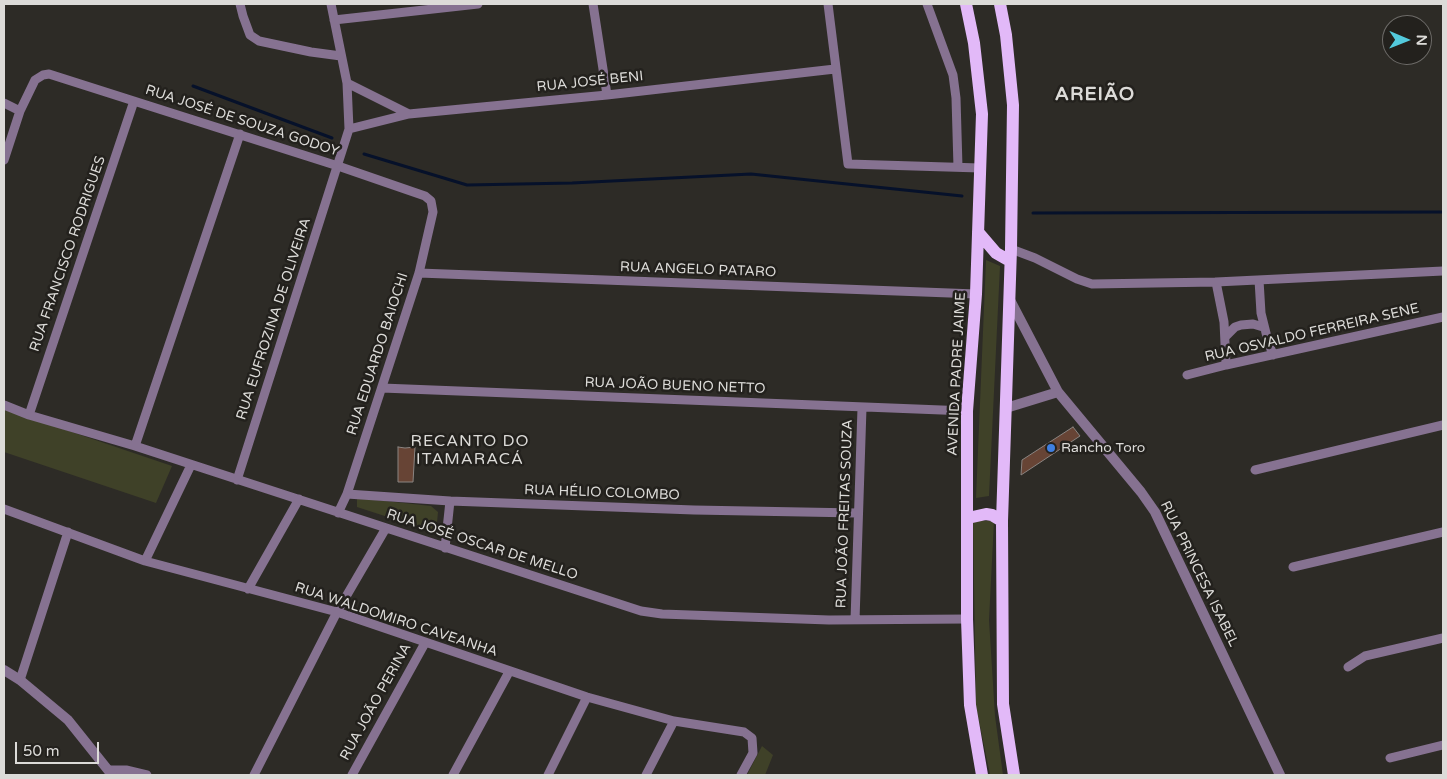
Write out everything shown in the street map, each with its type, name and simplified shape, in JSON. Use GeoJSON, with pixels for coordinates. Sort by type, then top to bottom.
{"type":"FeatureCollection","features":[{"type":"Feature","properties":{"kind":"main road","name":"AVENIDA PADRE JAIME"},"geometry":{"type":"LineString","coordinates":[[966,4],[974,43],[982,114],[976,294],[967,411],[967,619],[970,705],[982,775]]}},
{"type":"Feature","properties":{"kind":"main road"},"geometry":{"type":"LineString","coordinates":[[1000,4],[1006,35],[1013,105],[1011,255],[1008,297],[1002,521],[1003,704],[1014,775]]}},
{"type":"Feature","properties":{"kind":"main road"},"geometry":{"type":"LineString","coordinates":[[978,232],[996,253],[1011,255]]}},
{"type":"Feature","properties":{"kind":"main road"},"geometry":{"type":"LineString","coordinates":[[968,518],[986,514],[1002,521]]}},
{"type":"Feature","properties":{"kind":"street"},"geometry":{"type":"LineString","coordinates":[[240,4],[242,16],[250,35],[259,41],[341,56]]}},
{"type":"Feature","properties":{"kind":"street","name":"RUA EUFROZINA DE OLIVEIRA"},"geometry":{"type":"LineString","coordinates":[[237,480],[349,129],[347,83],[331,4]]}},
{"type":"Feature","properties":{"kind":"street"},"geometry":{"type":"LineString","coordinates":[[334,20],[478,4]]}},
{"type":"Feature","properties":{"kind":"street"},"geometry":{"type":"LineString","coordinates":[[593,4],[607,95]]}},
{"type":"Feature","properties":{"kind":"street"},"geometry":{"type":"LineString","coordinates":[[828,4],[848,164],[980,168]]}},
{"type":"Feature","properties":{"kind":"street"},"geometry":{"type":"LineString","coordinates":[[927,4],[953,75],[956,98],[958,167]]}},
{"type":"Feature","properties":{"kind":"street","name":"RUA JOSÉ BENI"},"geometry":{"type":"LineString","coordinates":[[349,129],[409,114],[607,95],[835,69]]}},
{"type":"Feature","properties":{"kind":"street","name":"RUA JOSÉ DE SOUZA GODOY"},"geometry":{"type":"LineString","coordinates":[[20,111],[35,80],[43,74],[57,76],[338,166],[425,196],[431,201]]}},
{"type":"Feature","properties":{"kind":"street"},"geometry":{"type":"LineString","coordinates":[[347,83],[409,114]]}},
{"type":"Feature","properties":{"kind":"street","name":"RUA FRANCISCO RODRIGUES"},"geometry":{"type":"LineString","coordinates":[[29,415],[134,101]]}},
{"type":"Feature","properties":{"kind":"street"},"geometry":{"type":"LineString","coordinates":[[4,103],[20,111],[4,160]]}},
{"type":"Feature","properties":{"kind":"street"},"geometry":{"type":"LineString","coordinates":[[135,446],[240,134]]}},
{"type":"Feature","properties":{"kind":"street","name":"RUA EDUARDO BAIOCHI"},"geometry":{"type":"LineString","coordinates":[[338,513],[347,494],[418,273],[433,212],[431,201]]}},
{"type":"Feature","properties":{"kind":"street"},"geometry":{"type":"LineString","coordinates":[[1011,255],[1035,258],[1077,279],[1092,284],[1216,282],[1443,271]]}},
{"type":"Feature","properties":{"kind":"street","name":"RUA ANGELO PATARO"},"geometry":{"type":"LineString","coordinates":[[418,273],[976,294]]}},
{"type":"Feature","properties":{"kind":"street"},"geometry":{"type":"LineString","coordinates":[[1259,280],[1259,302],[1263,327],[1273,355]]}},
{"type":"Feature","properties":{"kind":"street"},"geometry":{"type":"LineString","coordinates":[[1216,282],[1226,336],[1226,365]]}},
{"type":"Feature","properties":{"kind":"street","name":"RUA PRINCESA ISABEL"},"geometry":{"type":"LineString","coordinates":[[1008,297],[1058,392],[1141,492],[1155,512],[1280,775]]}},
{"type":"Feature","properties":{"kind":"street","name":"RUA OSVALDO FERREIRA SENE"},"geometry":{"type":"LineString","coordinates":[[1187,375],[1443,317]]}},
{"type":"Feature","properties":{"kind":"street"},"geometry":{"type":"LineString","coordinates":[[1226,336],[1235,327],[1241,325],[1253,324],[1263,327]]}},
{"type":"Feature","properties":{"kind":"street","name":"RUA JOÃO BUENO NETTO"},"geometry":{"type":"LineString","coordinates":[[382,388],[967,411]]}},
{"type":"Feature","properties":{"kind":"street"},"geometry":{"type":"LineString","coordinates":[[1006,408],[1058,392]]}},
{"type":"Feature","properties":{"kind":"street","name":"RUA JOSÉ OSCAR DE MELLO"},"geometry":{"type":"LineString","coordinates":[[4,405],[29,415],[135,446],[641,611],[662,614],[855,620],[967,619]]}},
{"type":"Feature","properties":{"kind":"street","name":"RUA JOÃO FREITAS SOUZA"},"geometry":{"type":"LineString","coordinates":[[855,620],[857,513],[862,408]]}},
{"type":"Feature","properties":{"kind":"street"},"geometry":{"type":"LineString","coordinates":[[1255,470],[1443,425]]}},
{"type":"Feature","properties":{"kind":"street"},"geometry":{"type":"LineString","coordinates":[[145,561],[191,465]]}},
{"type":"Feature","properties":{"kind":"street","name":"RUA HÉLIO COLOMBO"},"geometry":{"type":"LineString","coordinates":[[347,494],[450,501],[694,510],[857,513]]}},
{"type":"Feature","properties":{"kind":"street"},"geometry":{"type":"LineString","coordinates":[[248,589],[299,500]]}},
{"type":"Feature","properties":{"kind":"street"},"geometry":{"type":"LineString","coordinates":[[446,548],[450,501]]}},
{"type":"Feature","properties":{"kind":"street","name":"RUA WALDOMIRO CAVEANHA"},"geometry":{"type":"LineString","coordinates":[[4,509],[145,561],[337,612],[509,672],[588,697],[674,721],[744,732],[752,738],[753,753],[741,775]]}},
{"type":"Feature","properties":{"kind":"street"},"geometry":{"type":"LineString","coordinates":[[254,775],[337,612],[386,528]]}},
{"type":"Feature","properties":{"kind":"street"},"geometry":{"type":"LineString","coordinates":[[20,680],[68,532]]}},
{"type":"Feature","properties":{"kind":"street"},"geometry":{"type":"LineString","coordinates":[[1293,567],[1443,532]]}},
{"type":"Feature","properties":{"kind":"street"},"geometry":{"type":"LineString","coordinates":[[1348,667],[1366,656],[1443,638]]}},
{"type":"Feature","properties":{"kind":"street","name":"RUA JOÃO PERINA"},"geometry":{"type":"LineString","coordinates":[[352,775],[425,643]]}},
{"type":"Feature","properties":{"kind":"street"},"geometry":{"type":"LineString","coordinates":[[4,670],[20,680],[68,720],[110,772],[126,770],[142,772],[147,775]]}},
{"type":"Feature","properties":{"kind":"street"},"geometry":{"type":"LineString","coordinates":[[453,775],[509,672]]}},
{"type":"Feature","properties":{"kind":"street"},"geometry":{"type":"LineString","coordinates":[[548,775],[588,697]]}},
{"type":"Feature","properties":{"kind":"street"},"geometry":{"type":"LineString","coordinates":[[646,775],[674,721]]}},
{"type":"Feature","properties":{"kind":"street"},"geometry":{"type":"LineString","coordinates":[[1390,758],[1443,745]]}},
{"type":"Feature","properties":{"kind":"green space"},"geometry":{"type":"Polygon","coordinates":[[[986,260],[1000,266],[989,496],[976,498],[986,260]]]}},
{"type":"Feature","properties":{"kind":"green space"},"geometry":{"type":"Polygon","coordinates":[[[4,409],[172,466],[156,503],[4,452],[4,409]]]}},
{"type":"Feature","properties":{"kind":"green space"},"geometry":{"type":"Polygon","coordinates":[[[357,498],[431,506],[438,512],[437,523],[431,531],[357,507],[357,498]]]}},
{"type":"Feature","properties":{"kind":"green space"},"geometry":{"type":"Polygon","coordinates":[[[973,521],[994,521],[989,620],[995,716],[1003,775],[990,775],[976,706],[973,521]]]}},
{"type":"Feature","properties":{"kind":"green space"},"geometry":{"type":"Polygon","coordinates":[[[762,746],[773,755],[765,775],[747,775],[762,746]]]}},
{"type":"Feature","properties":{"kind":"building","name":"Rancho Toro"},"geometry":{"type":"Polygon","coordinates":[[[1073,427],[1080,436],[1021,475],[1022,460],[1073,427]]]}},
{"type":"Feature","properties":{"kind":"building"},"geometry":{"type":"Polygon","coordinates":[[[398,447],[415,447],[413,482],[398,482],[398,447]]]}},
{"type":"Feature","properties":{"kind":"waterway"},"geometry":{"type":"LineString","coordinates":[[193,86],[332,138]]}},
{"type":"Feature","properties":{"kind":"waterway"},"geometry":{"type":"LineString","coordinates":[[364,154],[467,185],[572,183],[751,174],[962,196]]}},
{"type":"Feature","properties":{"kind":"waterway"},"geometry":{"type":"LineString","coordinates":[[1033,213],[1443,212]]}},
{"type":"Feature","properties":{"kind":"place","name":"Rancho Toro"},"geometry":{"type":"Point","coordinates":[1051,448]}},
{"type":"Feature","properties":{"kind":"district","name":"AREIÃO"},"geometry":{"type":"Point","coordinates":[1095,95]}},
{"type":"Feature","properties":{"kind":"district","name":"RECANTO DO ITAMARACÁ"},"geometry":{"type":"Point","coordinates":[470,451]}}]}
